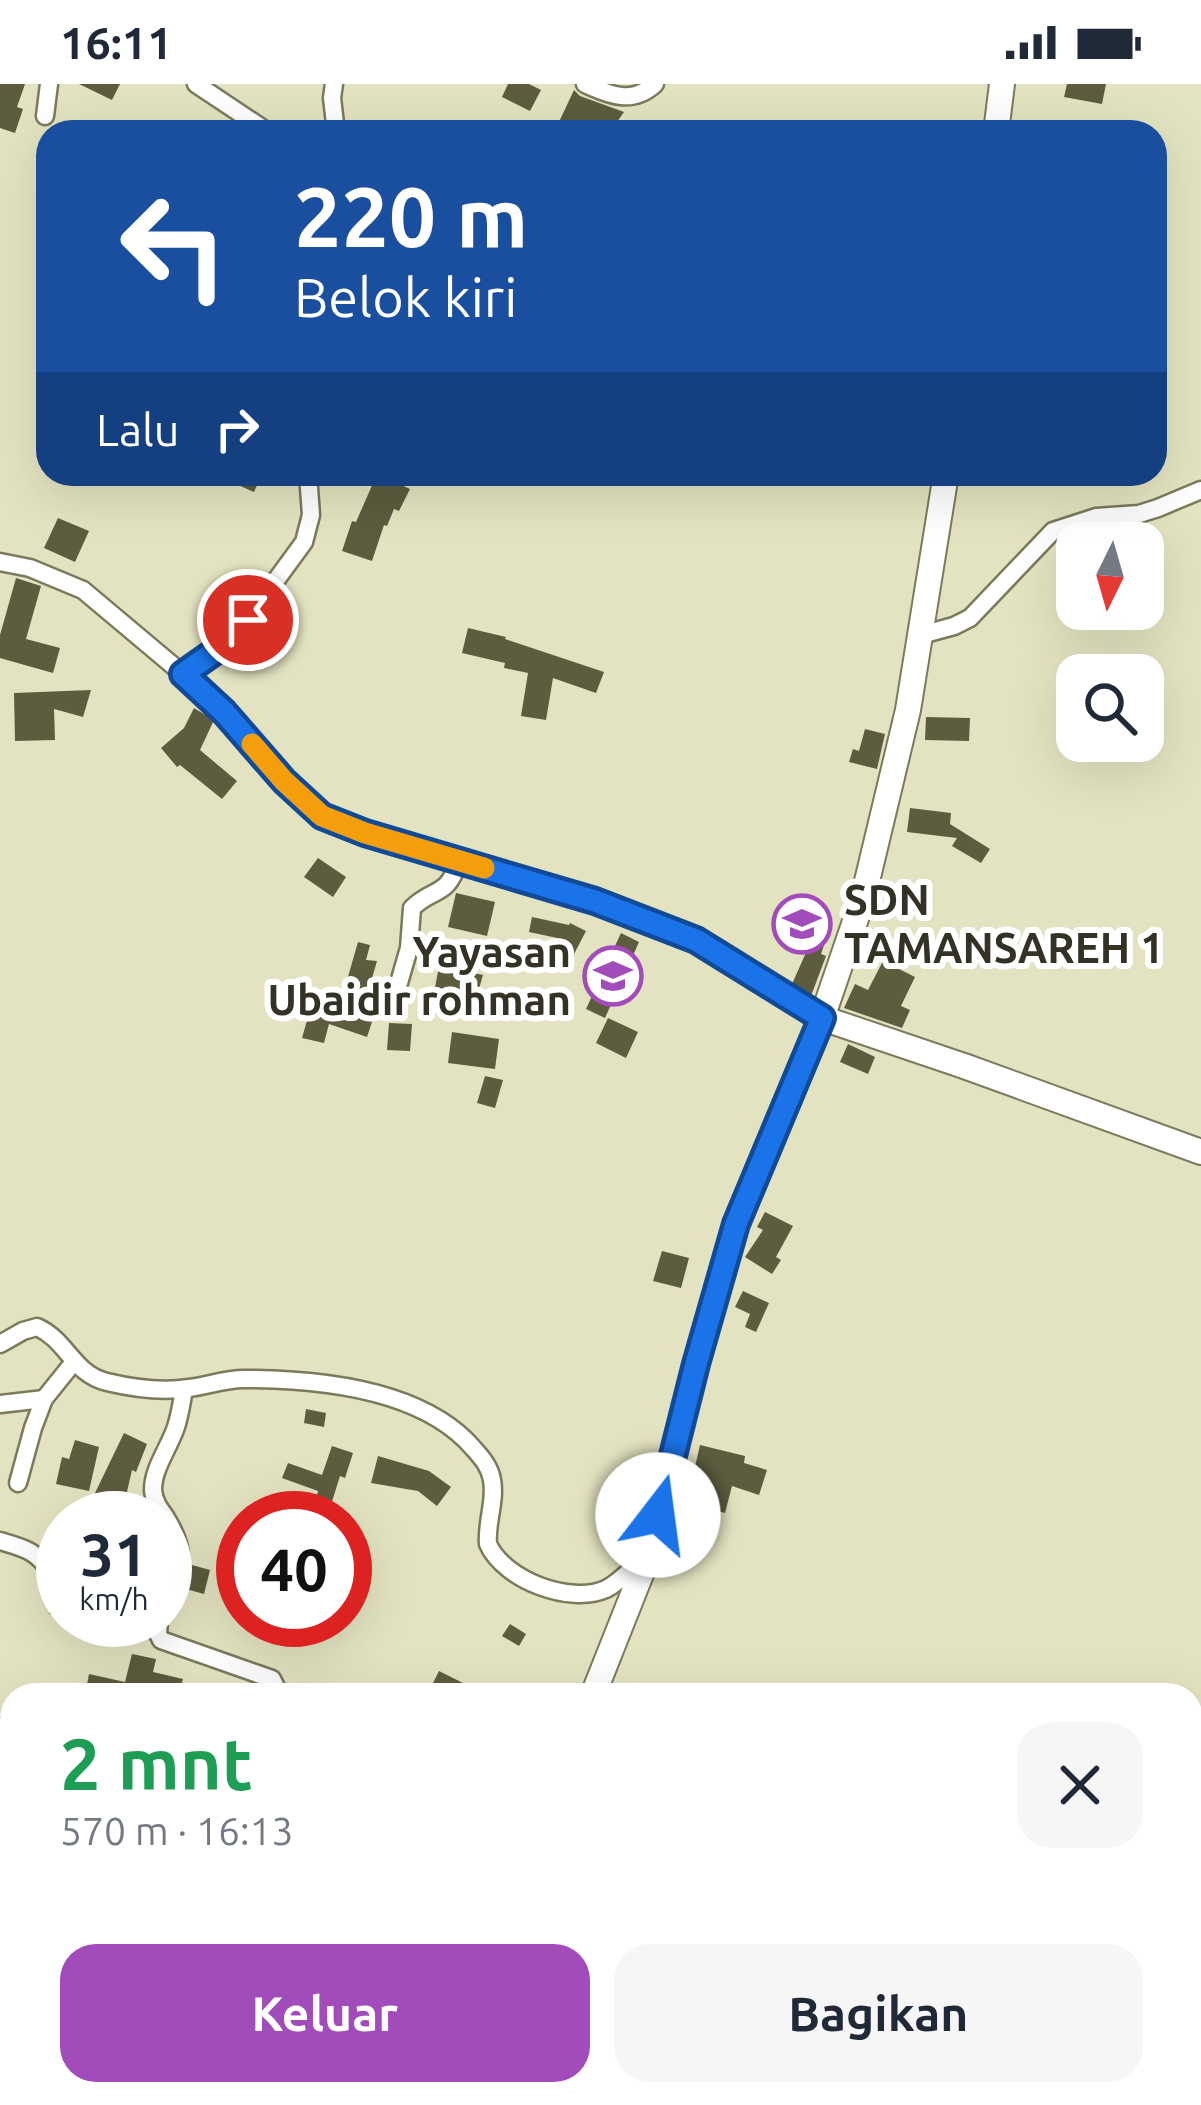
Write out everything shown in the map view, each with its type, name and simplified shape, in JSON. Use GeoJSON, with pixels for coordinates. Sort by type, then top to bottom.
{"type":"FeatureCollection","features":[{"type":"Feature","properties":{"kind":"street"},"geometry":{"type":"LineString","coordinates":[[45,116],[49,84]]}},
{"type":"Feature","properties":{"kind":"street"},"geometry":{"type":"LineString","coordinates":[[196,84],[250,120]]}},
{"type":"Feature","properties":{"kind":"street"},"geometry":{"type":"LineString","coordinates":[[334,84],[335,120]]}},
{"type":"Feature","properties":{"kind":"street"},"geometry":{"type":"LineString","coordinates":[[584,84],[631,97],[655,84]]}},
{"type":"Feature","properties":{"kind":"street"},"geometry":{"type":"LineString","coordinates":[[997,120],[1002,84]]}},
{"type":"Feature","properties":{"kind":"street"},"geometry":{"type":"LineString","coordinates":[[183,674],[248,620],[304,542],[311,515],[309,486]]}},
{"type":"Feature","properties":{"kind":"street"},"geometry":{"type":"LineString","coordinates":[[598,1683],[649,1554],[736,1224],[822,1018],[863,898],[908,710],[944,486]]}},
{"type":"Feature","properties":{"kind":"street"},"geometry":{"type":"LineString","coordinates":[[921,635],[970,618],[1053,531],[1096,518],[1139,514],[1201,490]]}},
{"type":"Feature","properties":{"kind":"street"},"geometry":{"type":"LineString","coordinates":[[0,562],[30,568],[83,590],[224,712],[284,781],[322,816],[595,901],[696,940],[822,1018],[1201,1151]]}},
{"type":"Feature","properties":{"kind":"street"},"geometry":{"type":"LineString","coordinates":[[399,983],[409,948],[412,908],[445,889],[459,862]]}},
{"type":"Feature","properties":{"kind":"street"},"geometry":{"type":"LineString","coordinates":[[0,1344],[37,1327],[58,1340],[86,1375],[104,1382],[184,1389],[238,1379],[309,1383],[380,1395],[427,1410],[451,1425],[485,1462],[492,1480],[487,1536],[492,1552],[514,1573],[543,1588],[599,1592],[649,1554]]}},
{"type":"Feature","properties":{"kind":"street"},"geometry":{"type":"LineString","coordinates":[[18,1483],[44,1399],[73,1363]]}},
{"type":"Feature","properties":{"kind":"street"},"geometry":{"type":"LineString","coordinates":[[153,1491],[184,1389]]}},
{"type":"Feature","properties":{"kind":"street"},"geometry":{"type":"LineString","coordinates":[[0,1404],[44,1399]]}},
{"type":"Feature","properties":{"kind":"street"},"geometry":{"type":"LineString","coordinates":[[0,1540],[36,1555]]}},
{"type":"Feature","properties":{"kind":"street"},"geometry":{"type":"LineString","coordinates":[[181,1647],[274,1683]]}},
{"type":"Feature","properties":{"kind":"building"},"geometry":{"type":"Polygon","coordinates":[[[0,84],[25,84],[15,133],[0,128],[0,84]]]}},
{"type":"Feature","properties":{"kind":"building"},"geometry":{"type":"Polygon","coordinates":[[[79,84],[120,84],[112,100],[79,84]]]}},
{"type":"Feature","properties":{"kind":"building"},"geometry":{"type":"Polygon","coordinates":[[[508,84],[529,84],[541,90],[530,111],[502,97],[508,84]]]}},
{"type":"Feature","properties":{"kind":"building"},"geometry":{"type":"Polygon","coordinates":[[[1067,84],[1106,84],[1102,104],[1064,97],[1067,84]]]}},
{"type":"Feature","properties":{"kind":"building"},"geometry":{"type":"Polygon","coordinates":[[[574,90],[624,112],[618,120],[560,120],[574,90]]]}},
{"type":"Feature","properties":{"kind":"building"},"geometry":{"type":"Polygon","coordinates":[[[372,486],[410,489],[399,511],[394,509],[384,525],[372,561],[342,551],[352,521],[356,522],[372,486]]]}},
{"type":"Feature","properties":{"kind":"building"},"geometry":{"type":"Polygon","coordinates":[[[58,518],[89,531],[75,562],[44,548],[58,518]]]}},
{"type":"Feature","properties":{"kind":"building"},"geometry":{"type":"Polygon","coordinates":[[[16,578],[41,586],[26,639],[60,648],[53,673],[0,658],[0,635],[16,578]]]}},
{"type":"Feature","properties":{"kind":"building"},"geometry":{"type":"Polygon","coordinates":[[[468,628],[604,672],[596,693],[553,678],[546,720],[521,716],[528,673],[462,653],[468,628]]]}},
{"type":"Feature","properties":{"kind":"building"},"geometry":{"type":"Polygon","coordinates":[[[91,690],[83,717],[54,709],[55,740],[15,741],[14,693],[91,690]]]}},
{"type":"Feature","properties":{"kind":"building"},"geometry":{"type":"Polygon","coordinates":[[[194,708],[214,720],[200,750],[237,781],[222,799],[177,767],[161,748],[184,728],[194,708]]]}},
{"type":"Feature","properties":{"kind":"building"},"geometry":{"type":"Polygon","coordinates":[[[926,717],[970,718],[969,741],[925,740],[926,717]]]}},
{"type":"Feature","properties":{"kind":"building"},"geometry":{"type":"Polygon","coordinates":[[[865,729],[885,734],[877,769],[849,762],[853,749],[859,751],[865,729]]]}},
{"type":"Feature","properties":{"kind":"building"},"geometry":{"type":"Polygon","coordinates":[[[910,808],[951,813],[950,824],[990,849],[981,863],[952,846],[957,838],[907,832],[910,808]]]}},
{"type":"Feature","properties":{"kind":"building"},"geometry":{"type":"Polygon","coordinates":[[[318,858],[346,877],[333,897],[304,877],[318,858]]]}},
{"type":"Feature","properties":{"kind":"building"},"geometry":{"type":"Polygon","coordinates":[[[456,893],[495,902],[487,936],[448,927],[456,893]]]}},
{"type":"Feature","properties":{"kind":"building"},"geometry":{"type":"Polygon","coordinates":[[[779,905],[831,924],[821,954],[826,956],[811,996],[792,984],[812,939],[773,925],[779,905]]]}},
{"type":"Feature","properties":{"kind":"building"},"geometry":{"type":"Polygon","coordinates":[[[532,917],[570,923],[586,931],[571,960],[555,952],[562,939],[529,932],[532,917]]]}},
{"type":"Feature","properties":{"kind":"building","name":"Yayasan Ubaidir rohman"},"geometry":{"type":"Polygon","coordinates":[[[621,933],[639,942],[605,1018],[586,1009],[621,933]]]}},
{"type":"Feature","properties":{"kind":"building"},"geometry":{"type":"Polygon","coordinates":[[[358,942],[370,945],[366,960],[377,961],[363,1009],[375,1013],[367,1037],[329,1024],[324,1043],[302,1038],[315,992],[341,1001],[358,942]]]}},
{"type":"Feature","properties":{"kind":"building"},"geometry":{"type":"Polygon","coordinates":[[[883,961],[915,977],[901,1006],[910,1010],[902,1028],[844,1008],[855,984],[868,990],[883,961]]]}},
{"type":"Feature","properties":{"kind":"building"},"geometry":{"type":"Polygon","coordinates":[[[439,966],[483,975],[477,996],[452,990],[451,996],[434,993],[439,966]]]}},
{"type":"Feature","properties":{"kind":"building","name":"Yayasan Ubaidir rohman"},"geometry":{"type":"Polygon","coordinates":[[[608,1018],[638,1032],[626,1058],[596,1043],[608,1018]]]}},
{"type":"Feature","properties":{"kind":"building"},"geometry":{"type":"Polygon","coordinates":[[[389,1023],[412,1024],[410,1051],[387,1050],[389,1023]]]}},
{"type":"Feature","properties":{"kind":"building"},"geometry":{"type":"Polygon","coordinates":[[[452,1032],[499,1039],[495,1069],[448,1063],[452,1032]]]}},
{"type":"Feature","properties":{"kind":"building"},"geometry":{"type":"Polygon","coordinates":[[[848,1044],[875,1057],[868,1074],[840,1062],[848,1044]]]}},
{"type":"Feature","properties":{"kind":"building"},"geometry":{"type":"Polygon","coordinates":[[[485,1076],[503,1080],[495,1108],[477,1103],[485,1076]]]}},
{"type":"Feature","properties":{"kind":"building"},"geometry":{"type":"Polygon","coordinates":[[[765,1212],[793,1226],[772,1274],[745,1257],[763,1230],[757,1227],[765,1212]]]}},
{"type":"Feature","properties":{"kind":"building"},"geometry":{"type":"Polygon","coordinates":[[[662,1251],[689,1258],[681,1288],[653,1281],[662,1251]]]}},
{"type":"Feature","properties":{"kind":"building"},"geometry":{"type":"Polygon","coordinates":[[[743,1291],[769,1303],[756,1332],[745,1327],[750,1314],[735,1307],[743,1291]]]}},
{"type":"Feature","properties":{"kind":"building"},"geometry":{"type":"Polygon","coordinates":[[[306,1409],[326,1413],[324,1427],[304,1423],[306,1409]]]}},
{"type":"Feature","properties":{"kind":"building"},"geometry":{"type":"Polygon","coordinates":[[[124,1433],[147,1444],[136,1472],[132,1470],[127,1491],[96,1491],[124,1433]]]}},
{"type":"Feature","properties":{"kind":"building"},"geometry":{"type":"Polygon","coordinates":[[[75,1440],[99,1447],[89,1491],[56,1484],[62,1457],[69,1459],[75,1440]]]}},
{"type":"Feature","properties":{"kind":"building"},"geometry":{"type":"Polygon","coordinates":[[[700,1445],[745,1456],[744,1463],[767,1470],[759,1495],[732,1486],[725,1513],[702,1507],[694,1553],[667,1549],[678,1506],[689,1508],[700,1445]]]}},
{"type":"Feature","properties":{"kind":"building"},"geometry":{"type":"Polygon","coordinates":[[[332,1446],[353,1453],[335,1491],[318,1491],[282,1478],[288,1463],[322,1475],[332,1446]]]}},
{"type":"Feature","properties":{"kind":"building"},"geometry":{"type":"Polygon","coordinates":[[[378,1456],[429,1471],[451,1487],[437,1506],[418,1491],[371,1483],[378,1456]]]}},
{"type":"Feature","properties":{"kind":"building"},"geometry":{"type":"Polygon","coordinates":[[[192,1565],[210,1570],[204,1594],[192,1591],[192,1565]]]}},
{"type":"Feature","properties":{"kind":"building"},"geometry":{"type":"Polygon","coordinates":[[[510,1624],[526,1634],[519,1646],[502,1636],[510,1624]]]}},
{"type":"Feature","properties":{"kind":"building"},"geometry":{"type":"Polygon","coordinates":[[[132,1654],[156,1659],[153,1672],[183,1679],[182,1683],[87,1683],[89,1674],[125,1682],[132,1654]]]}},
{"type":"Feature","properties":{"kind":"building"},"geometry":{"type":"Polygon","coordinates":[[[439,1671],[463,1683],[433,1683],[439,1671]]]}},
{"type":"Feature","properties":{"kind":"slow traffic"},"geometry":{"type":"LineString","coordinates":[[252,744],[322,816],[484,868]]}},
{"type":"Feature","properties":{"kind":"place","name":"SDN TAMANSAREH 1"},"geometry":{"type":"Point","coordinates":[802,924]}},
{"type":"Feature","properties":{"kind":"place","name":"Yayasan Ubaidir rohman"},"geometry":{"type":"Point","coordinates":[613,976]}},
{"type":"Feature","properties":{"kind":"route"},"geometry":{"type":"LineString","coordinates":[[248,620],[183,674],[322,816],[595,901],[696,940],[822,1018],[736,1224],[658,1515]]}}]}
